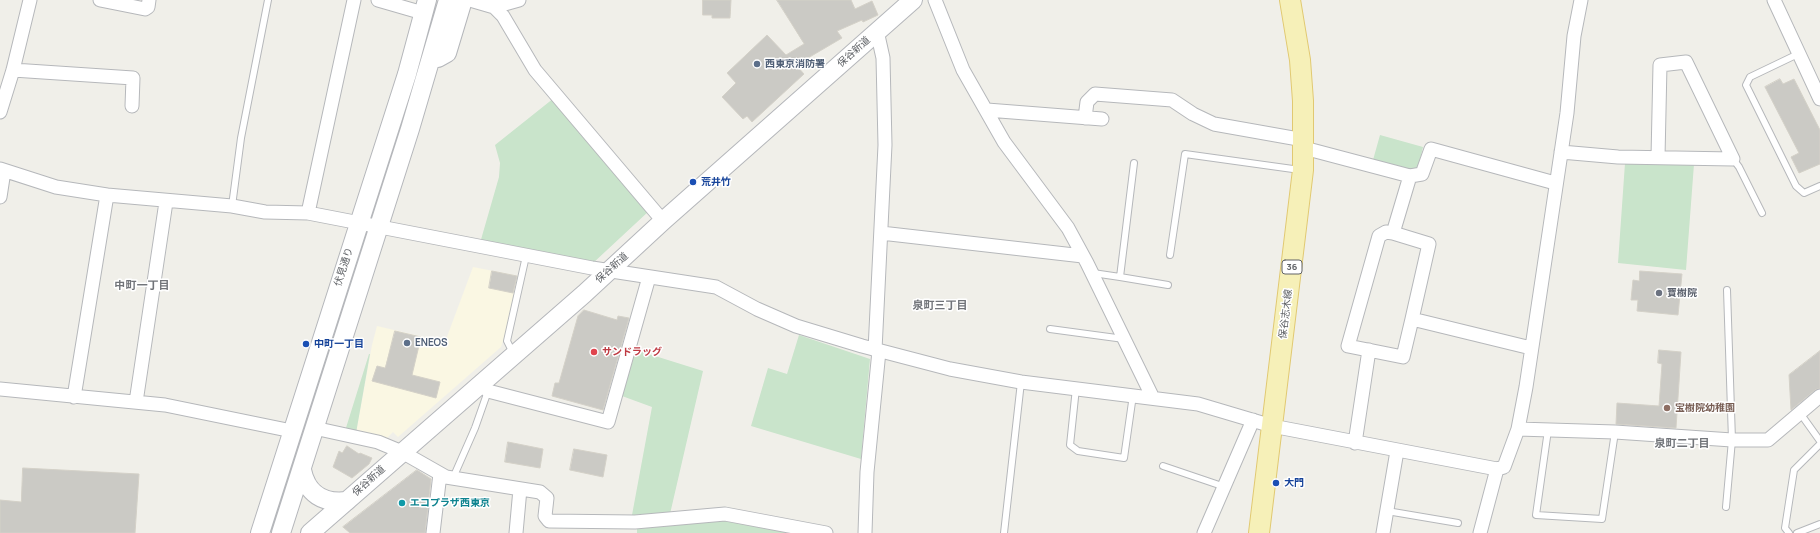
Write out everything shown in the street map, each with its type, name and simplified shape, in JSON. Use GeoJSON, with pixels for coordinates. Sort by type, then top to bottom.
{"type":"FeatureCollection","features":[{"type":"Feature","properties":{"kind":"main road","name":"伏見通り"},"geometry":{"type":"LineString","coordinates":[[281,533],[377,227],[410,129],[448,0]]}},
{"type":"Feature","properties":{"kind":"main road"},"geometry":{"type":"LineString","coordinates":[[431,58],[438,58],[447,53],[463,0]]}},
{"type":"Feature","properties":{"kind":"main road","name":"保谷新道"},"geometry":{"type":"LineString","coordinates":[[310,533],[402,452],[484,387],[514,355],[912,0]]}},
{"type":"Feature","properties":{"kind":"main road","name":"保谷志木線"},"geometry":{"type":"LineString","coordinates":[[1259,533],[1303,170],[1304,144],[1300,60],[1290,0]]}},
{"type":"Feature","properties":{"kind":"main road","name":"伏見通り"},"geometry":{"type":"LineString","coordinates":[[260,533],[407,74],[425,6]]}},
{"type":"Feature","properties":{"kind":"main road"},"geometry":{"type":"LineString","coordinates":[[302,470],[307,484],[321,498],[328,502],[347,500]]}},
{"type":"Feature","properties":{"kind":"street"},"geometry":{"type":"LineString","coordinates":[[0,112],[13,70],[30,0]]}},
{"type":"Feature","properties":{"kind":"street"},"geometry":{"type":"LineString","coordinates":[[100,0],[145,9],[148,7],[149,0]]}},
{"type":"Feature","properties":{"kind":"street"},"geometry":{"type":"LineString","coordinates":[[308,213],[354,0]]}},
{"type":"Feature","properties":{"kind":"street"},"geometry":{"type":"LineString","coordinates":[[378,0],[425,6]]}},
{"type":"Feature","properties":{"kind":"street"},"geometry":{"type":"LineString","coordinates":[[470,0],[494,7],[503,16],[535,70],[663,221]]}},
{"type":"Feature","properties":{"kind":"street"},"geometry":{"type":"LineString","coordinates":[[494,7],[519,0]]}},
{"type":"Feature","properties":{"kind":"street"},"geometry":{"type":"LineString","coordinates":[[935,0],[963,70],[1004,142],[1068,228],[1152,398]]}},
{"type":"Feature","properties":{"kind":"street"},"geometry":{"type":"LineString","coordinates":[[0,197],[2,170],[56,187],[107,195],[166,202],[232,206],[265,212],[308,213],[359,222],[377,227],[526,256],[609,271],[716,287],[757,309],[796,326],[877,350],[950,369],[1021,382],[1198,404],[1272,426],[1397,451],[1497,468],[1504,467],[1518,429],[1561,152],[1574,36],[1581,0]]}},
{"type":"Feature","properties":{"kind":"street"},"geometry":{"type":"LineString","coordinates":[[1774,0],[1820,99]]}},
{"type":"Feature","properties":{"kind":"street"},"geometry":{"type":"LineString","coordinates":[[865,533],[866,472],[877,350],[884,145],[883,58],[877,31]]}},
{"type":"Feature","properties":{"kind":"street"},"geometry":{"type":"LineString","coordinates":[[1561,152],[1618,157],[1733,159],[1686,62],[1660,65],[1658,157]]}},
{"type":"Feature","properties":{"kind":"street"},"geometry":{"type":"LineString","coordinates":[[13,70],[133,78],[132,106]]}},
{"type":"Feature","properties":{"kind":"street"},"geometry":{"type":"LineString","coordinates":[[1085,118],[1087,102],[1095,94],[1150,97],[1172,100],[1193,114],[1214,124],[1304,144],[1410,176],[1422,174],[1431,149],[1555,183]]}},
{"type":"Feature","properties":{"kind":"street"},"geometry":{"type":"LineString","coordinates":[[987,110],[1102,119]]}},
{"type":"Feature","properties":{"kind":"street"},"geometry":{"type":"LineString","coordinates":[[1393,233],[1410,176]]}},
{"type":"Feature","properties":{"kind":"street"},"geometry":{"type":"LineString","coordinates":[[74,398],[107,195]]}},
{"type":"Feature","properties":{"kind":"street"},"geometry":{"type":"LineString","coordinates":[[136,402],[166,202]]}},
{"type":"Feature","properties":{"kind":"street"},"geometry":{"type":"LineString","coordinates":[[1386,232],[1429,244],[1412,318],[1403,357],[1348,346],[1379,236],[1386,232]]}},
{"type":"Feature","properties":{"kind":"street"},"geometry":{"type":"LineString","coordinates":[[881,233],[1083,256]]}},
{"type":"Feature","properties":{"kind":"street"},"geometry":{"type":"LineString","coordinates":[[484,387],[608,422],[649,277]]}},
{"type":"Feature","properties":{"kind":"street"},"geometry":{"type":"LineString","coordinates":[[1412,318],[1530,348]]}},
{"type":"Feature","properties":{"kind":"street"},"geometry":{"type":"LineString","coordinates":[[1355,442],[1369,350]]}},
{"type":"Feature","properties":{"kind":"street"},"geometry":{"type":"LineString","coordinates":[[0,389],[74,398],[166,405],[292,431]]}},
{"type":"Feature","properties":{"kind":"street"},"geometry":{"type":"LineString","coordinates":[[1518,429],[1615,432],[1732,440],[1768,440],[1799,412],[1820,396]]}},
{"type":"Feature","properties":{"kind":"street"},"geometry":{"type":"LineString","coordinates":[[1204,533],[1253,420]]}},
{"type":"Feature","properties":{"kind":"street"},"geometry":{"type":"LineString","coordinates":[[314,428],[378,442],[402,452],[440,474],[453,478],[540,492],[546,498],[545,516],[550,521],[635,522],[726,514],[826,533]]}},
{"type":"Feature","properties":{"kind":"street"},"geometry":{"type":"LineString","coordinates":[[1383,533],[1397,451]]}},
{"type":"Feature","properties":{"kind":"street"},"geometry":{"type":"LineString","coordinates":[[1480,533],[1497,468]]}},
{"type":"Feature","properties":{"kind":"street"},"geometry":{"type":"LineString","coordinates":[[433,533],[440,474]]}},
{"type":"Feature","properties":{"kind":"street"},"geometry":{"type":"LineString","coordinates":[[516,533],[520,489]]}},
{"type":"Feature","properties":{"kind":"lane"},"geometry":{"type":"LineString","coordinates":[[232,206],[241,138],[268,0]]}},
{"type":"Feature","properties":{"kind":"lane"},"geometry":{"type":"LineString","coordinates":[[1798,54],[1750,77],[1746,85],[1796,186],[1804,193],[1820,186]]}},
{"type":"Feature","properties":{"kind":"lane"},"geometry":{"type":"LineString","coordinates":[[1170,255],[1185,154],[1303,170]]}},
{"type":"Feature","properties":{"kind":"lane"},"geometry":{"type":"LineString","coordinates":[[1733,159],[1739,167],[1762,213]]}},
{"type":"Feature","properties":{"kind":"lane"},"geometry":{"type":"LineString","coordinates":[[1120,277],[1134,163]]}},
{"type":"Feature","properties":{"kind":"lane"},"geometry":{"type":"LineString","coordinates":[[514,355],[507,341],[526,256]]}},
{"type":"Feature","properties":{"kind":"lane"},"geometry":{"type":"LineString","coordinates":[[1091,273],[1168,285]]}},
{"type":"Feature","properties":{"kind":"lane"},"geometry":{"type":"LineString","coordinates":[[1726,507],[1732,440],[1728,290]]}},
{"type":"Feature","properties":{"kind":"lane"},"geometry":{"type":"LineString","coordinates":[[1050,329],[1124,339]]}},
{"type":"Feature","properties":{"kind":"lane"},"geometry":{"type":"LineString","coordinates":[[1004,533],[1021,382]]}},
{"type":"Feature","properties":{"kind":"lane"},"geometry":{"type":"LineString","coordinates":[[453,478],[475,428],[484,387]]}},
{"type":"Feature","properties":{"kind":"lane"},"geometry":{"type":"LineString","coordinates":[[1076,388],[1070,445],[1078,451],[1124,458],[1133,396]]}},
{"type":"Feature","properties":{"kind":"lane"},"geometry":{"type":"LineString","coordinates":[[1789,533],[1785,528],[1794,470],[1820,442],[1799,412]]}},
{"type":"Feature","properties":{"kind":"lane"},"geometry":{"type":"LineString","coordinates":[[1548,430],[1536,515],[1602,518],[1615,432]]}},
{"type":"Feature","properties":{"kind":"lane"},"geometry":{"type":"LineString","coordinates":[[1163,466],[1224,487]]}},
{"type":"Feature","properties":{"kind":"lane"},"geometry":{"type":"LineString","coordinates":[[1387,511],[1458,523]]}},
{"type":"Feature","properties":{"kind":"lane"},"geometry":{"type":"LineString","coordinates":[[1797,533],[1820,524]]}},
{"type":"Feature","properties":{"kind":"shaded area"},"geometry":{"type":"Polygon","coordinates":[[[473,267],[519,276],[501,347],[398,437],[393,432],[386,439],[356,433],[372,345],[377,326],[445,342],[473,267]]]}},
{"type":"Feature","properties":{"kind":"green space"},"geometry":{"type":"Polygon","coordinates":[[[554,98],[649,211],[592,264],[480,243],[499,177],[500,163],[495,145],[554,98]]]}},
{"type":"Feature","properties":{"kind":"green space"},"geometry":{"type":"Polygon","coordinates":[[[1380,135],[1423,147],[1418,168],[1411,170],[1373,160],[1380,135]]]}},
{"type":"Feature","properties":{"kind":"green space"},"geometry":{"type":"Polygon","coordinates":[[[1625,163],[1694,164],[1686,270],[1618,263],[1625,163]]]}},
{"type":"Feature","properties":{"kind":"green space"},"geometry":{"type":"Polygon","coordinates":[[[799,335],[870,359],[861,459],[751,426],[768,368],[787,374],[799,335]]]}},
{"type":"Feature","properties":{"kind":"green space"},"geometry":{"type":"Polygon","coordinates":[[[636,350],[703,371],[670,514],[632,515],[652,407],[622,396],[636,350]]]}},
{"type":"Feature","properties":{"kind":"green space"},"geometry":{"type":"Polygon","coordinates":[[[369,354],[356,433],[345,431],[369,354]]]}},
{"type":"Feature","properties":{"kind":"green space"},"geometry":{"type":"Polygon","coordinates":[[[728,520],[802,533],[637,533],[637,529],[728,520]]]}},
{"type":"Feature","properties":{"kind":"building"},"geometry":{"type":"Polygon","coordinates":[[[703,0],[731,0],[730,18],[712,18],[712,15],[703,15],[703,0]]]}},
{"type":"Feature","properties":{"kind":"building"},"geometry":{"type":"Polygon","coordinates":[[[777,0],[851,0],[855,9],[872,1],[878,15],[837,31],[842,38],[796,65],[804,74],[752,122],[747,116],[743,119],[722,97],[736,83],[727,73],[767,35],[786,55],[804,44],[777,0]]]}},
{"type":"Feature","properties":{"kind":"building"},"geometry":{"type":"Polygon","coordinates":[[[1780,79],[1783,84],[1794,79],[1820,130],[1820,164],[1799,173],[1791,157],[1799,153],[1765,87],[1780,79]]]}},
{"type":"Feature","properties":{"kind":"building"},"geometry":{"type":"Polygon","coordinates":[[[492,271],[517,276],[513,293],[489,288],[492,271]]]}},
{"type":"Feature","properties":{"kind":"building"},"geometry":{"type":"Polygon","coordinates":[[[1640,271],[1682,274],[1678,315],[1637,311],[1638,300],[1631,300],[1633,280],[1639,281],[1640,271]]]}},
{"type":"Feature","properties":{"kind":"building","name":"サンドラッグ"},"geometry":{"type":"Polygon","coordinates":[[[584,310],[617,320],[618,316],[629,318],[603,410],[552,396],[555,383],[559,383],[578,316],[584,310]]]}},
{"type":"Feature","properties":{"kind":"building"},"geometry":{"type":"Polygon","coordinates":[[[395,331],[421,337],[412,375],[440,382],[436,398],[372,381],[377,366],[385,368],[395,331]]]}},
{"type":"Feature","properties":{"kind":"building"},"geometry":{"type":"Polygon","coordinates":[[[1659,350],[1681,352],[1676,428],[1616,424],[1617,403],[1659,406],[1662,364],[1658,363],[1659,350]]]}},
{"type":"Feature","properties":{"kind":"building"},"geometry":{"type":"Polygon","coordinates":[[[1820,351],[1820,388],[1815,390],[1791,410],[1789,375],[1820,351]]]}},
{"type":"Feature","properties":{"kind":"building"},"geometry":{"type":"Polygon","coordinates":[[[508,442],[543,449],[540,468],[505,462],[508,442]]]}},
{"type":"Feature","properties":{"kind":"building"},"geometry":{"type":"Polygon","coordinates":[[[347,446],[359,454],[360,453],[372,458],[369,464],[352,478],[333,467],[339,451],[342,453],[347,446]]]}},
{"type":"Feature","properties":{"kind":"building"},"geometry":{"type":"Polygon","coordinates":[[[574,449],[607,455],[603,477],[570,470],[574,449]]]}},
{"type":"Feature","properties":{"kind":"building"},"geometry":{"type":"Polygon","coordinates":[[[23,468],[139,474],[135,533],[0,533],[0,500],[21,502],[23,468]]]}},
{"type":"Feature","properties":{"kind":"building","name":"エコプラザ西東京"},"geometry":{"type":"Polygon","coordinates":[[[417,470],[431,479],[425,533],[350,533],[343,527],[417,470]]]}},
{"type":"Feature","properties":{"kind":"place","name":"西東京消防署"},"geometry":{"type":"Point","coordinates":[757,64]}},
{"type":"Feature","properties":{"kind":"place","name":"荒井竹"},"geometry":{"type":"Point","coordinates":[693,182]}},
{"type":"Feature","properties":{"kind":"place","name":"寶樹院"},"geometry":{"type":"Point","coordinates":[1659,293]}},
{"type":"Feature","properties":{"kind":"place","name":"ENEOS"},"geometry":{"type":"Point","coordinates":[407,343]}},
{"type":"Feature","properties":{"kind":"place","name":"中町一丁目"},"geometry":{"type":"Point","coordinates":[306,344]}},
{"type":"Feature","properties":{"kind":"place","name":"サンドラッグ"},"geometry":{"type":"Point","coordinates":[594,352]}},
{"type":"Feature","properties":{"kind":"place","name":"宝樹院幼稚園"},"geometry":{"type":"Point","coordinates":[1667,408]}},
{"type":"Feature","properties":{"kind":"place","name":"大門"},"geometry":{"type":"Point","coordinates":[1276,483]}},
{"type":"Feature","properties":{"kind":"place","name":"エコプラザ西東京"},"geometry":{"type":"Point","coordinates":[402,503]}},
{"type":"Feature","properties":{"kind":"district","name":"中町一丁目"},"geometry":{"type":"Point","coordinates":[142,286]}},
{"type":"Feature","properties":{"kind":"district","name":"泉町三丁目"},"geometry":{"type":"Point","coordinates":[940,306]}},
{"type":"Feature","properties":{"kind":"district","name":"泉町二丁目"},"geometry":{"type":"Point","coordinates":[1682,444]}}]}
